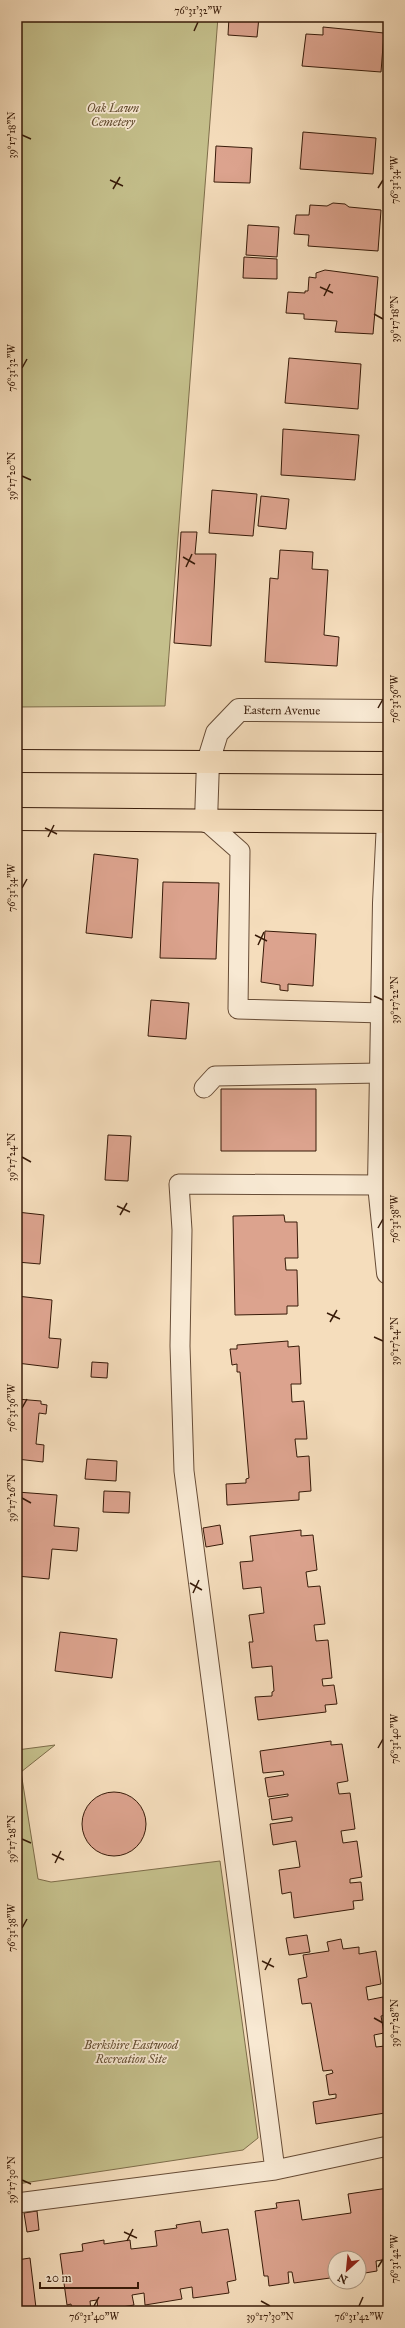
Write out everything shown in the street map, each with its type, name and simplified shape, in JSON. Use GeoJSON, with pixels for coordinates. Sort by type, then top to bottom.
{"type":"FeatureCollection","features":[{"type":"Feature","properties":{"kind":"main road"},"geometry":{"type":"LineString","coordinates":[[17,761],[388,763]]}},
{"type":"Feature","properties":{"kind":"main road"},"geometry":{"type":"LineString","coordinates":[[17,819],[388,822],[388,817]]}},
{"type":"Feature","properties":{"kind":"street","name":"Eastern Avenue"},"geometry":{"type":"LineString","coordinates":[[206,821],[208,762],[217,733],[239,710],[388,711]]}},
{"type":"Feature","properties":{"kind":"street"},"geometry":{"type":"LineString","coordinates":[[388,822],[380,1073],[379,1185],[388,1273]]}},
{"type":"Feature","properties":{"kind":"lane"},"geometry":{"type":"LineString","coordinates":[[206,821],[240,851],[238,1009],[383,1012]]}},
{"type":"Feature","properties":{"kind":"lane"},"geometry":{"type":"LineString","coordinates":[[204,1088],[214,1076],[380,1073]]}},
{"type":"Feature","properties":{"kind":"lane"},"geometry":{"type":"LineString","coordinates":[[275,2170],[184,1471],[180,1346],[182,1230],[179,1184],[379,1185]]}},
{"type":"Feature","properties":{"kind":"lane"},"geometry":{"type":"LineString","coordinates":[[17,2203],[275,2170],[388,2146]]}},
{"type":"Feature","properties":{"kind":"green space","name":"Oak Lawn Cemetery"},"geometry":{"type":"Polygon","coordinates":[[[17,17],[218,17],[165,706],[17,707],[17,17]]]}},
{"type":"Feature","properties":{"kind":"green space","name":"Berkshire Eastwood Recreation Site"},"geometry":{"type":"Polygon","coordinates":[[[55,1745],[21,1772],[38,1879],[51,1882],[220,1861],[258,2138],[243,2150],[17,2184],[17,1750],[55,1745]]]}},
{"type":"Feature","properties":{"kind":"building"},"geometry":{"type":"Polygon","coordinates":[[[229,17],[259,17],[257,37],[228,35],[229,17]]]}},
{"type":"Feature","properties":{"kind":"building"},"geometry":{"type":"Polygon","coordinates":[[[323,27],[384,33],[381,72],[302,66],[306,34],[323,35],[323,27]]]}},
{"type":"Feature","properties":{"kind":"building"},"geometry":{"type":"Polygon","coordinates":[[[303,132],[376,138],[373,174],[300,169],[303,132]]]}},
{"type":"Feature","properties":{"kind":"building"},"geometry":{"type":"Polygon","coordinates":[[[216,146],[252,148],[250,183],[214,182],[216,146]]]}},
{"type":"Feature","properties":{"kind":"building"},"geometry":{"type":"Polygon","coordinates":[[[333,203],[345,204],[349,207],[381,210],[378,251],[308,246],[309,235],[294,234],[296,215],[309,215],[310,205],[327,206],[333,203]]]}},
{"type":"Feature","properties":{"kind":"building"},"geometry":{"type":"Polygon","coordinates":[[[248,225],[279,227],[277,257],[246,255],[248,225]]]}},
{"type":"Feature","properties":{"kind":"building"},"geometry":{"type":"Polygon","coordinates":[[[244,257],[277,259],[277,279],[243,278],[244,257]]]}},
{"type":"Feature","properties":{"kind":"building"},"geometry":{"type":"Polygon","coordinates":[[[325,270],[378,277],[373,334],[335,332],[337,321],[304,319],[304,314],[286,313],[288,292],[305,293],[305,291],[308,291],[309,277],[316,278],[316,273],[325,270]]]}},
{"type":"Feature","properties":{"kind":"building"},"geometry":{"type":"Polygon","coordinates":[[[289,358],[361,364],[358,409],[285,403],[289,358]]]}},
{"type":"Feature","properties":{"kind":"building"},"geometry":{"type":"Polygon","coordinates":[[[283,429],[359,435],[355,480],[281,475],[283,429]]]}},
{"type":"Feature","properties":{"kind":"building"},"geometry":{"type":"Polygon","coordinates":[[[212,490],[257,494],[253,536],[209,533],[212,490]]]}},
{"type":"Feature","properties":{"kind":"building"},"geometry":{"type":"Polygon","coordinates":[[[261,496],[289,499],[286,529],[258,526],[261,496]]]}},
{"type":"Feature","properties":{"kind":"building"},"geometry":{"type":"Polygon","coordinates":[[[181,532],[197,532],[195,554],[216,554],[211,646],[174,643],[181,532]]]}},
{"type":"Feature","properties":{"kind":"building"},"geometry":{"type":"Polygon","coordinates":[[[280,550],[313,552],[312,569],[328,570],[324,635],[339,637],[337,666],[265,662],[270,578],[278,579],[280,550]]]}},
{"type":"Feature","properties":{"kind":"building"},"geometry":{"type":"Polygon","coordinates":[[[94,854],[138,859],[132,938],[86,933],[94,854]]]}},
{"type":"Feature","properties":{"kind":"building"},"geometry":{"type":"Polygon","coordinates":[[[163,882],[219,883],[216,959],[160,958],[163,882]]]}},
{"type":"Feature","properties":{"kind":"building"},"geometry":{"type":"Polygon","coordinates":[[[265,931],[316,934],[313,986],[288,984],[288,991],[280,990],[280,985],[261,982],[265,931]]]}},
{"type":"Feature","properties":{"kind":"building"},"geometry":{"type":"Polygon","coordinates":[[[151,1000],[189,1003],[186,1039],[148,1036],[151,1000]]]}},
{"type":"Feature","properties":{"kind":"building"},"geometry":{"type":"Polygon","coordinates":[[[221,1089],[316,1089],[316,1151],[221,1151],[221,1089]]]}},
{"type":"Feature","properties":{"kind":"building"},"geometry":{"type":"Polygon","coordinates":[[[108,1135],[131,1136],[128,1181],[105,1180],[108,1135]]]}},
{"type":"Feature","properties":{"kind":"building"},"geometry":{"type":"Polygon","coordinates":[[[17,1212],[44,1215],[40,1264],[17,1262],[17,1212]]]}},
{"type":"Feature","properties":{"kind":"building"},"geometry":{"type":"Polygon","coordinates":[[[284,1215],[285,1222],[297,1222],[298,1258],[285,1258],[286,1270],[297,1270],[298,1306],[287,1306],[287,1314],[235,1315],[233,1216],[284,1215]]]}},
{"type":"Feature","properties":{"kind":"building"},"geometry":{"type":"Polygon","coordinates":[[[17,1296],[52,1300],[49,1338],[61,1339],[58,1368],[17,1363],[17,1296]]]}},
{"type":"Feature","properties":{"kind":"building"},"geometry":{"type":"Polygon","coordinates":[[[288,1341],[288,1347],[299,1346],[301,1384],[291,1384],[292,1402],[304,1401],[307,1439],[295,1439],[297,1457],[309,1456],[311,1491],[299,1492],[299,1500],[227,1505],[226,1484],[246,1483],[246,1479],[249,1478],[240,1372],[237,1372],[237,1364],[232,1365],[230,1349],[237,1349],[237,1345],[288,1341]]]}},
{"type":"Feature","properties":{"kind":"building"},"geometry":{"type":"Polygon","coordinates":[[[92,1362],[108,1363],[107,1378],[91,1377],[92,1362]]]}},
{"type":"Feature","properties":{"kind":"building"},"geometry":{"type":"Polygon","coordinates":[[[17,1399],[41,1401],[41,1404],[47,1405],[46,1414],[39,1413],[36,1444],[44,1445],[43,1462],[17,1459],[17,1399]]]}},
{"type":"Feature","properties":{"kind":"building"},"geometry":{"type":"Polygon","coordinates":[[[87,1459],[117,1461],[116,1481],[85,1479],[87,1459]]]}},
{"type":"Feature","properties":{"kind":"building"},"geometry":{"type":"Polygon","coordinates":[[[104,1491],[130,1492],[129,1513],[103,1512],[104,1491]]]}},
{"type":"Feature","properties":{"kind":"building"},"geometry":{"type":"Polygon","coordinates":[[[17,1492],[57,1495],[54,1526],[79,1528],[77,1551],[52,1549],[49,1579],[17,1576],[17,1492]]]}},
{"type":"Feature","properties":{"kind":"building"},"geometry":{"type":"Polygon","coordinates":[[[220,1525],[223,1544],[206,1547],[203,1528],[220,1525]]]}},
{"type":"Feature","properties":{"kind":"building"},"geometry":{"type":"Polygon","coordinates":[[[301,1530],[301,1536],[313,1535],[317,1570],[306,1572],[308,1587],[320,1586],[325,1624],[314,1625],[316,1641],[328,1640],[332,1678],[322,1679],[323,1686],[334,1685],[337,1704],[325,1705],[326,1712],[258,1720],[255,1697],[272,1696],[272,1692],[274,1691],[272,1666],[252,1668],[249,1642],[253,1642],[249,1615],[264,1613],[261,1587],[243,1589],[240,1562],[253,1561],[250,1536],[301,1530]]]}},
{"type":"Feature","properties":{"kind":"building"},"geometry":{"type":"Polygon","coordinates":[[[60,1632],[117,1639],[112,1678],[55,1671],[60,1632]]]}},
{"type":"Feature","properties":{"kind":"building"},"geometry":{"type":"Polygon","coordinates":[[[331,1741],[331,1745],[342,1744],[348,1781],[337,1783],[339,1794],[350,1793],[355,1829],[341,1831],[343,1843],[357,1841],[362,1877],[350,1879],[350,1883],[361,1882],[363,1900],[353,1901],[354,1909],[294,1918],[291,1892],[282,1894],[279,1870],[300,1867],[296,1841],[273,1845],[270,1824],[292,1821],[292,1817],[272,1820],[269,1799],[288,1796],[288,1794],[268,1797],[265,1778],[284,1775],[283,1771],[263,1773],[260,1751],[331,1741]]]}},
{"type":"Feature","properties":{"kind":"building"},"geometry":{"type":"Polygon","coordinates":[[[114,1792],[126,1794],[137,1801],[144,1812],[146,1824],[144,1836],[137,1847],[126,1854],[114,1856],[102,1854],[91,1847],[84,1836],[82,1824],[84,1812],[91,1801],[102,1794],[114,1792]]]}},
{"type":"Feature","properties":{"kind":"building"},"geometry":{"type":"Polygon","coordinates":[[[307,1935],[310,1952],[289,1955],[286,1938],[307,1935]]]}},
{"type":"Feature","properties":{"kind":"building"},"geometry":{"type":"Polygon","coordinates":[[[341,1939],[343,1949],[359,1947],[359,1954],[376,1951],[381,1984],[366,1987],[368,2000],[383,1997],[386,2015],[381,2016],[384,2033],[374,2035],[376,2047],[385,2046],[388,2062],[388,2106],[384,2107],[385,2113],[316,2124],[313,2102],[336,2098],[336,2094],[329,2095],[326,2075],[333,2073],[332,2070],[323,2071],[311,2003],[302,2004],[298,1979],[307,1977],[303,1955],[329,1951],[327,1942],[341,1939]]]}},
{"type":"Feature","properties":{"kind":"building"},"geometry":{"type":"Polygon","coordinates":[[[388,2188],[388,2259],[376,2261],[377,2271],[367,2273],[367,2250],[327,2250],[327,2278],[294,2283],[292,2272],[288,2272],[289,2283],[269,2286],[268,2276],[264,2276],[255,2211],[277,2208],[276,2203],[299,2200],[302,2220],[351,2213],[348,2194],[388,2188]]]}},
{"type":"Feature","properties":{"kind":"building"},"geometry":{"type":"Polygon","coordinates":[[[37,2211],[39,2230],[27,2232],[24,2213],[37,2211]]]}},
{"type":"Feature","properties":{"kind":"building"},"geometry":{"type":"Polygon","coordinates":[[[200,2221],[202,2233],[228,2229],[236,2280],[227,2282],[229,2293],[193,2298],[192,2287],[180,2289],[182,2299],[145,2305],[144,2293],[132,2295],[134,2305],[98,2311],[97,2300],[90,2301],[91,2311],[72,2311],[71,2304],[67,2305],[60,2254],[83,2251],[82,2244],[104,2240],[104,2244],[130,2240],[131,2249],[157,2246],[155,2231],[177,2228],[176,2225],[200,2221]]]}},
{"type":"Feature","properties":{"kind":"building"},"geometry":{"type":"Polygon","coordinates":[[[30,2258],[36,2308],[31,2308],[31,2311],[17,2311],[17,2260],[30,2258]]]}}]}
